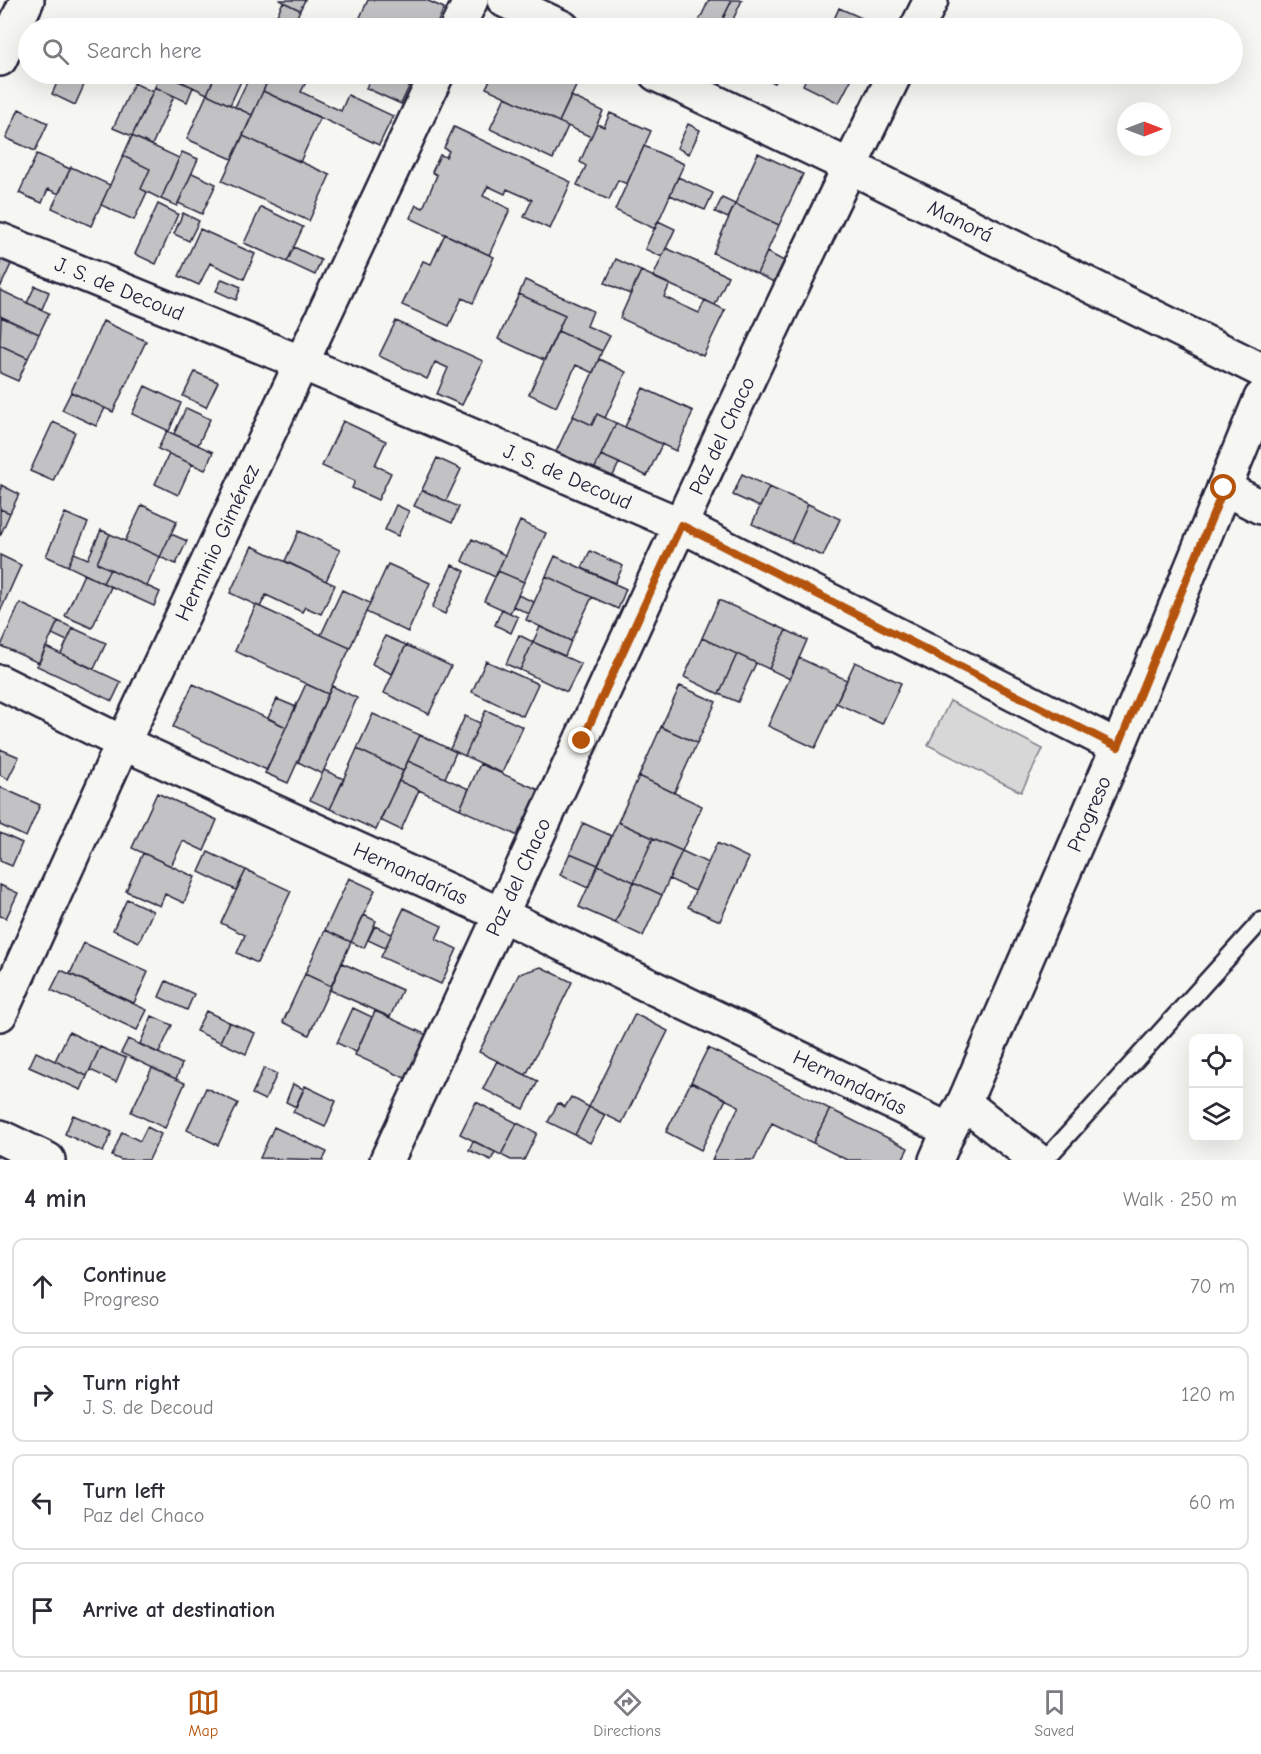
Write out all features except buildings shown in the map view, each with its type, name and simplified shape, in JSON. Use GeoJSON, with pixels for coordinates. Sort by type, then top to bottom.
{"type":"FeatureCollection","features":[{"type":"Feature","properties":{"kind":"street"},"geometry":{"type":"LineString","coordinates":[[19,18],[27,0]]}},
{"type":"Feature","properties":{"kind":"street"},"geometry":{"type":"LineString","coordinates":[[462,18],[471,0]]}},
{"type":"Feature","properties":{"kind":"street"},"geometry":{"type":"LineString","coordinates":[[504,0],[542,18]]}},
{"type":"Feature","properties":{"kind":"street"},"geometry":{"type":"LineString","coordinates":[[922,18],[931,0]]}},
{"type":"Feature","properties":{"kind":"street"},"geometry":{"type":"LineString","coordinates":[[0,60],[18,20]]}},
{"type":"Feature","properties":{"kind":"street","name":"Herminio Giménez"},"geometry":{"type":"LineString","coordinates":[[0,1014],[123,743],[431,84]]}},
{"type":"Feature","properties":{"kind":"street","name":"Manorá"},"geometry":{"type":"LineString","coordinates":[[677,84],[849,166],[1261,370]]}},
{"type":"Feature","properties":{"kind":"street","name":"Paz del Chaco"},"geometry":{"type":"LineString","coordinates":[[387,1160],[681,525],[849,166],[890,84]]}},
{"type":"Feature","properties":{"kind":"street","name":"J. S. de Decoud"},"geometry":{"type":"LineString","coordinates":[[0,240],[302,363],[681,525],[1118,747]]}},
{"type":"Feature","properties":{"kind":"street","name":"Progreso"},"geometry":{"type":"LineString","coordinates":[[936,1160],[1118,747],[1261,398]]}},
{"type":"Feature","properties":{"kind":"street"},"geometry":{"type":"LineString","coordinates":[[1224,488],[1261,507]]}},
{"type":"Feature","properties":{"kind":"street","name":"Hernandarías"},"geometry":{"type":"LineString","coordinates":[[0,682],[123,743],[502,915],[956,1116],[1037,1160]]}},
{"type":"Feature","properties":{"kind":"street"},"geometry":{"type":"LineString","coordinates":[[0,1137],[48,1160]]}},
{"type":"Feature","properties":{"kind":"lane"},"geometry":{"type":"LineString","coordinates":[[1045,1160],[1261,921]]}},
{"type":"Feature","properties":{"kind":"shaded area"},"geometry":{"type":"Polygon","coordinates":[[[950,701],[1043,749],[1021,792],[928,745],[950,701]]]}},
{"type":"Feature","properties":{"kind":"route"},"geometry":{"type":"LineString","coordinates":[[582,741],[681,525],[1118,747],[1224,488]]}}]}
